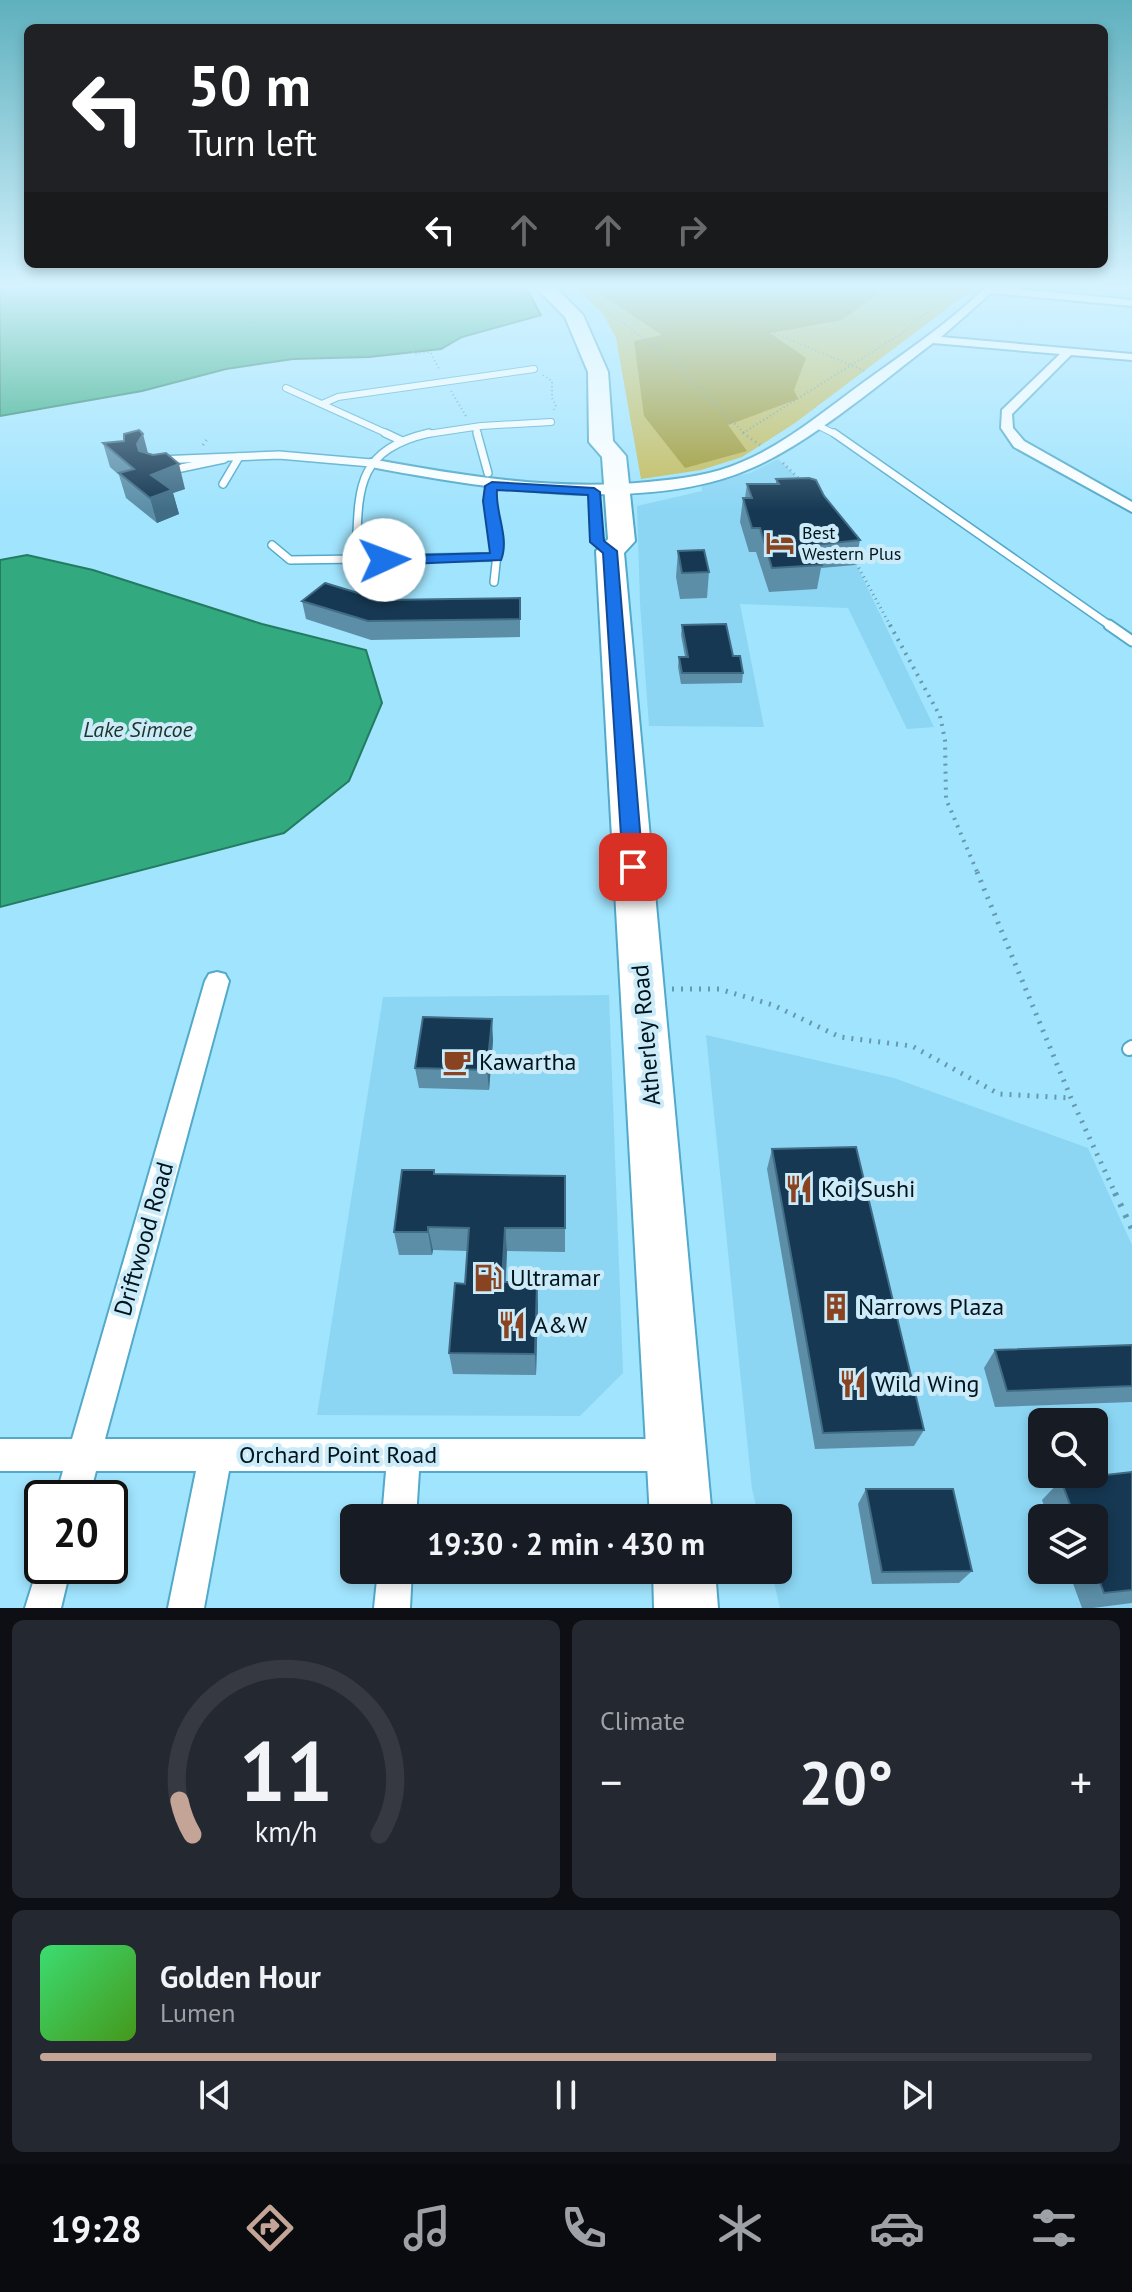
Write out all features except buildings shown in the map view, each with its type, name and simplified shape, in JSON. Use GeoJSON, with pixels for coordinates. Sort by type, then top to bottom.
{"type":"FeatureCollection","features":[{"type":"Feature","properties":{"kind":"highway","name":"Atherley Road"},"geometry":{"type":"LineString","coordinates":[[594,361],[598,372],[601,442],[591,450],[605,491],[597,542],[610,551],[680,1504]]}},
{"type":"Feature","properties":{"kind":"highway"},"geometry":{"type":"LineString","coordinates":[[685,1584],[686,1608]]}},
{"type":"Feature","properties":{"kind":"street"},"geometry":{"type":"LineString","coordinates":[[371,463],[605,491],[707,477],[737,469],[771,453],[900,361]]}},
{"type":"Feature","properties":{"kind":"street"},"geometry":{"type":"LineString","coordinates":[[1059,361],[1006,413],[1007,428],[1019,444],[1132,508]]}},
{"type":"Feature","properties":{"kind":"street","name":"Driftwood Road"},"geometry":{"type":"LineString","coordinates":[[77,1480],[217,981]]}},
{"type":"Feature","properties":{"kind":"street","name":"Orchard Point Road"},"geometry":{"type":"LineString","coordinates":[[0,1455],[677,1454]]}},
{"type":"Feature","properties":{"kind":"street"},"geometry":{"type":"LineString","coordinates":[[186,1608],[216,1455]]}},
{"type":"Feature","properties":{"kind":"street"},"geometry":{"type":"LineString","coordinates":[[400,1504],[404,1456]]}},
{"type":"Feature","properties":{"kind":"street"},"geometry":{"type":"LineString","coordinates":[[43,1608],[49,1584]]}},
{"type":"Feature","properties":{"kind":"street"},"geometry":{"type":"LineString","coordinates":[[392,1608],[394,1584]]}},
{"type":"Feature","properties":{"kind":"lane"},"geometry":{"type":"LineString","coordinates":[[322,404],[338,397],[534,369]]}},
{"type":"Feature","properties":{"kind":"lane"},"geometry":{"type":"LineString","coordinates":[[286,388],[400,440]]}},
{"type":"Feature","properties":{"kind":"lane"},"geometry":{"type":"LineString","coordinates":[[356,561],[359,512],[371,463],[400,440],[434,431],[551,422]]}},
{"type":"Feature","properties":{"kind":"lane"},"geometry":{"type":"LineString","coordinates":[[815,424],[834,433],[1132,641]]}},
{"type":"Feature","properties":{"kind":"lane"},"geometry":{"type":"LineString","coordinates":[[476,428],[490,479],[490,501],[498,545],[494,582]]}},
{"type":"Feature","properties":{"kind":"lane"},"geometry":{"type":"LineString","coordinates":[[156,473],[224,459],[279,455],[371,463]]}},
{"type":"Feature","properties":{"kind":"lane"},"geometry":{"type":"LineString","coordinates":[[223,484],[239,457]]}},
{"type":"Feature","properties":{"kind":"lane"},"geometry":{"type":"LineString","coordinates":[[151,465],[164,459],[224,459]]}},
{"type":"Feature","properties":{"kind":"lane"},"geometry":{"type":"LineString","coordinates":[[272,545],[290,560],[497,557]]}},
{"type":"Feature","properties":{"kind":"path"},"geometry":{"type":"LineString","coordinates":[[673,361],[743,433],[800,478],[808,491]]}},
{"type":"Feature","properties":{"kind":"path"},"geometry":{"type":"LineString","coordinates":[[844,361],[878,378]]}},
{"type":"Feature","properties":{"kind":"path"},"geometry":{"type":"LineString","coordinates":[[743,433],[856,361]]}},
{"type":"Feature","properties":{"kind":"path"},"geometry":{"type":"LineString","coordinates":[[534,369],[552,381],[552,398],[556,405],[551,422]]}},
{"type":"Feature","properties":{"kind":"path"},"geometry":{"type":"LineString","coordinates":[[850,553],[940,716],[945,740],[946,799],[1071,1098],[1132,1229]]}},
{"type":"Feature","properties":{"kind":"path"},"geometry":{"type":"LineString","coordinates":[[642,989],[719,989],[773,1005],[840,1037],[912,1046],[999,1094],[1071,1098]]}},
{"type":"Feature","properties":{"kind":"shaded area"},"geometry":{"type":"Polygon","coordinates":[[[620,361],[877,361],[795,423],[742,457],[701,470],[641,479],[620,361]]]}},
{"type":"Feature","properties":{"kind":"shaded area"},"geometry":{"type":"Polygon","coordinates":[[[637,361],[805,361],[794,390],[798,399],[728,425],[747,451],[685,468],[644,416],[637,361]]]}},
{"type":"Feature","properties":{"kind":"shaded area"},"geometry":{"type":"Polygon","coordinates":[[[778,459],[796,476],[856,564],[934,727],[907,729],[848,608],[740,604],[764,727],[649,726],[637,506],[702,491],[701,484],[750,473],[778,459]]]}},
{"type":"Feature","properties":{"kind":"shaded area"},"geometry":{"type":"Polygon","coordinates":[[[609,995],[623,1373],[580,1416],[317,1415],[383,997],[609,995]]]}},
{"type":"Feature","properties":{"kind":"shaded area"},"geometry":{"type":"Polygon","coordinates":[[[706,1035],[894,1078],[1088,1148],[1132,1245],[1132,1608],[780,1608],[774,1584],[792,1584],[792,1504],[756,1504],[706,1035]]]}},
{"type":"Feature","properties":{"kind":"water"},"geometry":{"type":"Polygon","coordinates":[[[0,361],[279,361],[226,369],[142,391],[0,416],[0,361]]]}},
{"type":"Feature","properties":{"kind":"water","name":"Lake Simcoe"},"geometry":{"type":"Polygon","coordinates":[[[27,555],[93,570],[262,624],[366,650],[382,703],[349,781],[284,833],[0,907],[0,560],[27,555]]]}},
{"type":"Feature","properties":{"kind":"place","name":"Best Western Plus"},"geometry":{"type":"Point","coordinates":[780,543]}},
{"type":"Feature","properties":{"kind":"place","name":"Kawartha"},"geometry":{"type":"Point","coordinates":[457,1062]}},
{"type":"Feature","properties":{"kind":"place","name":"Koi Sushi"},"geometry":{"type":"Point","coordinates":[799,1189]}},
{"type":"Feature","properties":{"kind":"place","name":"Ultramar"},"geometry":{"type":"Point","coordinates":[488,1278]}},
{"type":"Feature","properties":{"kind":"place","name":"Narrows Plaza"},"geometry":{"type":"Point","coordinates":[836,1307]}},
{"type":"Feature","properties":{"kind":"place","name":"A&W"},"geometry":{"type":"Point","coordinates":[512,1325]}},
{"type":"Feature","properties":{"kind":"place","name":"Wild Wing"},"geometry":{"type":"Point","coordinates":[853,1384]}},
{"type":"Feature","properties":{"kind":"route"},"geometry":{"type":"LineString","coordinates":[[384,560],[497,557],[498,545],[490,501],[492,486],[594,492],[597,542],[610,551],[633,867]]}}]}
